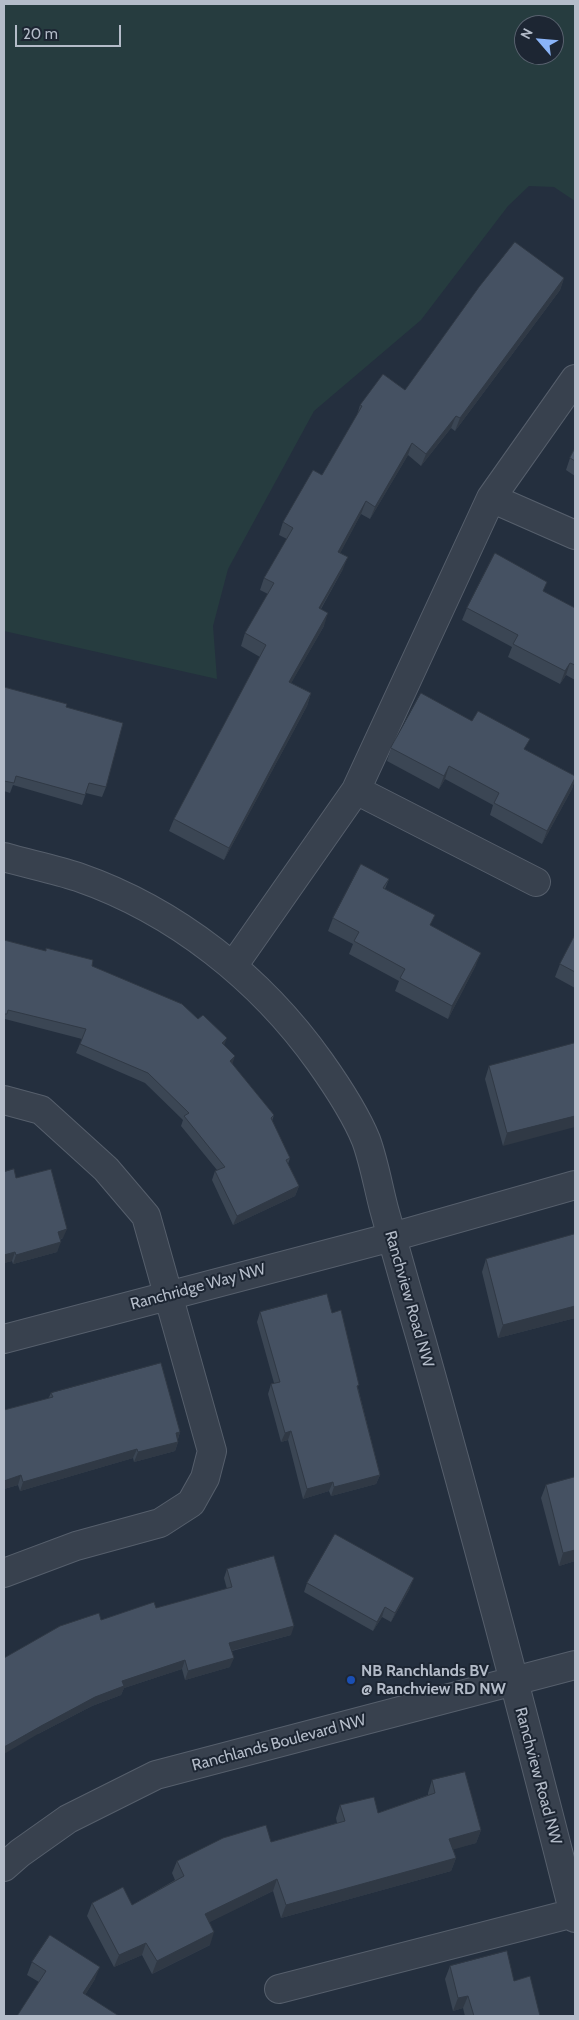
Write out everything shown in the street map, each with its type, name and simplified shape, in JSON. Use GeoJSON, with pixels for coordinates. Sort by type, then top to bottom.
{"type":"FeatureCollection","features":[{"type":"Feature","properties":{"kind":"street"},"geometry":{"type":"LineString","coordinates":[[233,966],[356,790],[491,498],[575,379]]}},
{"type":"Feature","properties":{"kind":"street"},"geometry":{"type":"LineString","coordinates":[[491,498],[575,535]]}},
{"type":"Feature","properties":{"kind":"street"},"geometry":{"type":"LineString","coordinates":[[356,790],[536,882]]}},
{"type":"Feature","properties":{"kind":"street","name":"Ranchview Road NW"},"geometry":{"type":"LineString","coordinates":[[4,857],[79,878],[121,895],[175,925],[233,966],[266,996],[295,1029],[322,1064],[345,1101],[366,1140],[514,1682],[575,1915]]}},
{"type":"Feature","properties":{"kind":"street"},"geometry":{"type":"LineString","coordinates":[[4,1100],[41,1110],[106,1169],[146,1216],[212,1451],[205,1478],[191,1503],[160,1523],[76,1546],[4,1573]]}},
{"type":"Feature","properties":{"kind":"street","name":"Ranchridge Way NW"},"geometry":{"type":"LineString","coordinates":[[4,1339],[167,1294],[392,1237],[575,1185]]}},
{"type":"Feature","properties":{"kind":"street","name":"Ranchlands Boulevard NW"},"geometry":{"type":"LineString","coordinates":[[4,1867],[20,1853],[68,1819],[156,1775],[575,1665]]}},
{"type":"Feature","properties":{"kind":"street"},"geometry":{"type":"LineString","coordinates":[[279,1989],[575,1915]]}},
{"type":"Feature","properties":{"kind":"green space"},"geometry":{"type":"Polygon","coordinates":[[[4,4],[575,4],[575,201],[554,187],[529,186],[508,206],[421,320],[314,411],[228,569],[213,626],[217,679],[4,631],[4,4]]]}},
{"type":"Feature","properties":{"kind":"building"},"geometry":{"type":"Polygon","coordinates":[[[515,242],[564,278],[460,418],[456,416],[426,454],[412,443],[375,507],[366,501],[338,552],[348,557],[319,608],[328,613],[289,682],[311,693],[229,848],[174,819],[266,645],[245,633],[274,583],[264,578],[293,528],[283,522],[313,470],[322,475],[362,406],[360,405],[383,374],[405,390],[479,287],[515,242]]]}},
{"type":"Feature","properties":{"kind":"building"},"geometry":{"type":"Polygon","coordinates":[[[575,448],[575,461],[570,458],[575,448]]]}},
{"type":"Feature","properties":{"kind":"building"},"geometry":{"type":"Polygon","coordinates":[[[495,553],[547,582],[543,591],[575,608],[575,665],[570,663],[565,671],[513,644],[518,635],[467,608],[495,553]]]}},
{"type":"Feature","properties":{"kind":"building"},"geometry":{"type":"Polygon","coordinates":[[[4,687],[67,704],[66,707],[123,723],[106,787],[89,783],[85,795],[16,776],[14,783],[4,781],[4,687]]]}},
{"type":"Feature","properties":{"kind":"building"},"geometry":{"type":"Polygon","coordinates":[[[421,693],[472,721],[478,711],[530,739],[524,749],[575,776],[547,831],[494,803],[499,793],[449,766],[444,776],[391,748],[421,693]]]}},
{"type":"Feature","properties":{"kind":"building"},"geometry":{"type":"Polygon","coordinates":[[[361,864],[389,879],[383,888],[435,915],[430,925],[481,953],[452,1006],[400,978],[405,969],[354,941],[359,932],[333,918],[361,864]]]}},
{"type":"Feature","properties":{"kind":"building"},"geometry":{"type":"Polygon","coordinates":[[[575,935],[575,972],[560,964],[575,935]]]}},
{"type":"Feature","properties":{"kind":"building"},"geometry":{"type":"Polygon","coordinates":[[[4,940],[46,951],[46,948],[93,960],[92,966],[182,1004],[198,1019],[203,1015],[227,1038],[222,1043],[235,1056],[230,1061],[274,1115],[271,1118],[290,1158],[286,1160],[299,1186],[237,1216],[215,1171],[225,1167],[184,1116],[189,1113],[148,1073],[80,1044],[86,1029],[8,1010],[7,1014],[4,1014],[4,940]]]}},
{"type":"Feature","properties":{"kind":"building"},"geometry":{"type":"Polygon","coordinates":[[[575,1043],[575,1116],[507,1133],[489,1066],[575,1043]]]}},
{"type":"Feature","properties":{"kind":"building"},"geometry":{"type":"Polygon","coordinates":[[[14,1169],[16,1178],[51,1169],[67,1229],[58,1232],[61,1242],[16,1255],[15,1252],[4,1255],[4,1172],[14,1169]]]}},
{"type":"Feature","properties":{"kind":"building"},"geometry":{"type":"Polygon","coordinates":[[[575,1234],[575,1306],[503,1325],[486,1259],[575,1234]]]}},
{"type":"Feature","properties":{"kind":"building"},"geometry":{"type":"Polygon","coordinates":[[[327,1294],[332,1313],[341,1310],[359,1385],[357,1386],[380,1475],[334,1487],[333,1482],[307,1489],[291,1431],[285,1433],[271,1384],[280,1382],[260,1312],[327,1294]]]}},
{"type":"Feature","properties":{"kind":"building"},"geometry":{"type":"Polygon","coordinates":[[[161,1363],[180,1432],[176,1433],[178,1442],[138,1452],[137,1449],[23,1482],[21,1475],[4,1481],[4,1410],[53,1397],[51,1393],[161,1363]]]}},
{"type":"Feature","properties":{"kind":"building"},"geometry":{"type":"Polygon","coordinates":[[[575,1477],[575,1550],[563,1553],[546,1485],[575,1477]]]}},
{"type":"Feature","properties":{"kind":"building"},"geometry":{"type":"Polygon","coordinates":[[[335,1534],[414,1578],[395,1613],[385,1607],[377,1622],[307,1583],[335,1534]]]}},
{"type":"Feature","properties":{"kind":"building"},"geometry":{"type":"Polygon","coordinates":[[[274,1556],[294,1626],[229,1643],[234,1658],[188,1671],[185,1660],[122,1681],[124,1686],[95,1697],[4,1747],[4,1658],[60,1626],[99,1613],[101,1620],[154,1602],[156,1608],[232,1587],[227,1569],[274,1556]]]}},
{"type":"Feature","properties":{"kind":"building"},"geometry":{"type":"Polygon","coordinates":[[[465,1772],[481,1830],[449,1839],[456,1858],[286,1905],[277,1879],[205,1914],[214,1932],[157,1961],[146,1943],[119,1955],[92,1903],[123,1887],[132,1905],[184,1876],[177,1861],[223,1838],[266,1825],[271,1842],[345,1821],[340,1805],[374,1797],[378,1813],[435,1793],[432,1780],[465,1772]]]}},
{"type":"Feature","properties":{"kind":"building"},"geometry":{"type":"Polygon","coordinates":[[[50,1935],[100,1967],[83,1993],[119,2016],[17,2016],[46,1971],[32,1962],[50,1935]]]}},
{"type":"Feature","properties":{"kind":"building"},"geometry":{"type":"Polygon","coordinates":[[[507,1951],[514,1981],[530,1976],[540,2016],[474,2016],[468,1996],[458,1998],[450,1966],[507,1951]]]}},
{"type":"Feature","properties":{"kind":"place","name":"NB Ranchlands BV @ Ranchview RD NW"},"geometry":{"type":"Point","coordinates":[351,1680]}}]}
